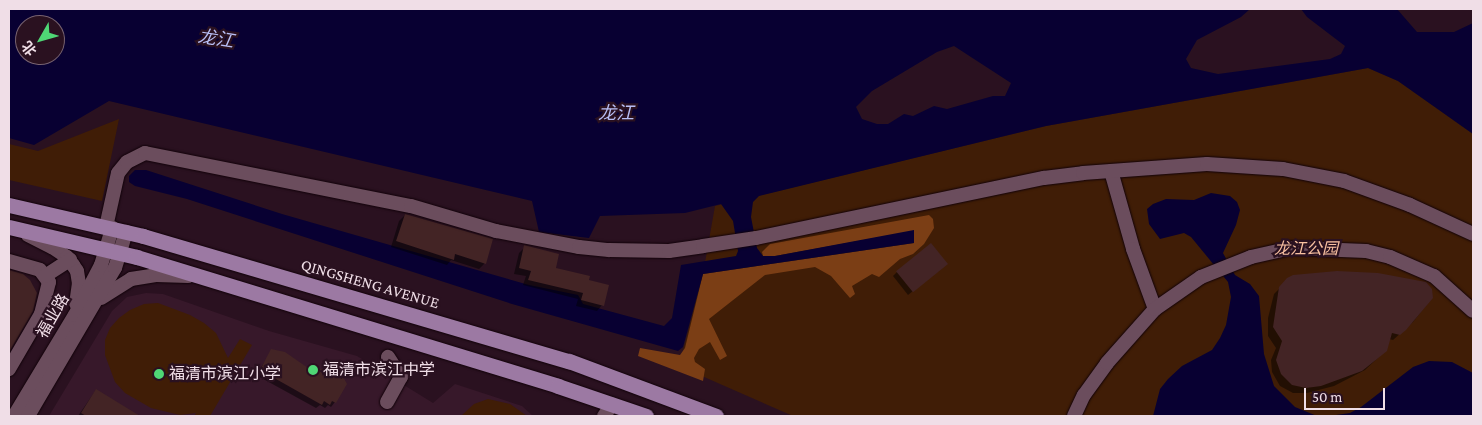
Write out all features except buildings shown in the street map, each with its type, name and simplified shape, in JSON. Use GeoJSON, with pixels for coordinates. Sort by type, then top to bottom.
{"type":"FeatureCollection","features":[{"type":"Feature","properties":{"kind":"main road","name":"QINGSHENG AVENUE"},"geometry":{"type":"LineString","coordinates":[[9,205],[115,229],[569,360],[716,416]]}},
{"type":"Feature","properties":{"kind":"main road"},"geometry":{"type":"LineString","coordinates":[[10,228],[113,251],[201,277],[608,410],[640,415]]}},
{"type":"Feature","properties":{"kind":"street","name":"福业路"},"geometry":{"type":"LineString","coordinates":[[28,416],[115,268],[113,251],[118,173],[127,162],[145,153],[411,206],[496,231],[579,247],[609,250],[669,251],[734,242],[1044,178],[1207,164],[1243,165],[1309,173],[1358,185],[1410,205],[1473,234]]}},
{"type":"Feature","properties":{"kind":"street"},"geometry":{"type":"LineString","coordinates":[[1110,171],[1133,249],[1155,309]]}},
{"type":"Feature","properties":{"kind":"street"},"geometry":{"type":"LineString","coordinates":[[10,228],[52,247],[70,260],[77,271],[79,283],[75,315]]}},
{"type":"Feature","properties":{"kind":"street"},"geometry":{"type":"LineString","coordinates":[[1074,416],[1084,395],[1107,362],[1155,309],[1201,277],[1215,274],[1251,257],[1291,248],[1366,251],[1390,257],[1434,276],[1473,310]]}},
{"type":"Feature","properties":{"kind":"street","name":"福业路"},"geometry":{"type":"LineString","coordinates":[[14,416],[75,315],[101,265],[113,251]]}},
{"type":"Feature","properties":{"kind":"street"},"geometry":{"type":"LineString","coordinates":[[46,276],[70,260]]}},
{"type":"Feature","properties":{"kind":"street"},"geometry":{"type":"LineString","coordinates":[[9,261],[40,270],[49,282],[41,314],[9,370]]}},
{"type":"Feature","properties":{"kind":"street"},"geometry":{"type":"LineString","coordinates":[[96,302],[131,279],[169,275],[201,277]]}},
{"type":"Feature","properties":{"kind":"street"},"geometry":{"type":"LineString","coordinates":[[387,402],[401,377],[388,358]]}},
{"type":"Feature","properties":{"kind":"shaded area"},"geometry":{"type":"Polygon","coordinates":[[[929,215],[933,219],[934,228],[924,244],[913,254],[900,259],[879,277],[872,274],[852,286],[855,294],[850,298],[831,276],[815,267],[765,275],[709,319],[727,356],[720,360],[710,342],[699,349],[694,358],[695,362],[705,369],[703,381],[638,356],[640,348],[680,355],[685,348],[703,274],[914,243],[914,231],[775,256],[763,256],[762,252],[770,244],[929,215]]]}},
{"type":"Feature","properties":{"kind":"shaded area"},"geometry":{"type":"Polygon","coordinates":[[[146,293],[163,294],[269,331],[357,356],[433,403],[455,384],[522,406],[533,416],[49,416],[112,311],[127,297],[146,293]]]}},
{"type":"Feature","properties":{"kind":"green space","name":"龙江公园"},"geometry":{"type":"Polygon","coordinates":[[[1368,68],[1398,81],[1473,134],[1473,416],[793,416],[679,366],[703,274],[715,206],[1046,126],[1368,68]]]}},
{"type":"Feature","properties":{"kind":"green space"},"geometry":{"type":"Polygon","coordinates":[[[119,119],[102,201],[9,180],[9,144],[38,151],[119,119]]]}},
{"type":"Feature","properties":{"kind":"green space","name":"福清市滨江小学"},"geometry":{"type":"Polygon","coordinates":[[[158,303],[190,315],[204,323],[216,333],[228,358],[240,339],[252,345],[210,416],[194,416],[196,413],[180,415],[151,408],[125,393],[115,382],[105,355],[105,340],[110,328],[130,310],[144,304],[158,303]]]}},
{"type":"Feature","properties":{"kind":"green space"},"geometry":{"type":"Polygon","coordinates":[[[488,399],[510,404],[527,416],[461,416],[474,404],[488,399]]]}},
{"type":"Feature","properties":{"kind":"water","name":"龙江"},"geometry":{"type":"Polygon","coordinates":[[[9,9],[1250,9],[1241,17],[1197,40],[1186,59],[1191,68],[1218,74],[1330,59],[1341,54],[1345,46],[1307,17],[1301,9],[1397,9],[1417,32],[1454,32],[1473,23],[1473,134],[1398,81],[1368,68],[1046,126],[759,196],[753,202],[751,217],[757,248],[763,256],[775,256],[914,230],[914,243],[703,274],[683,347],[678,351],[512,304],[187,199],[135,186],[129,182],[129,176],[135,170],[146,170],[282,214],[529,285],[578,295],[583,304],[664,326],[672,318],[681,265],[736,256],[738,251],[733,221],[721,204],[685,213],[600,216],[589,238],[539,232],[532,201],[109,101],[34,145],[9,138],[9,9]],[[954,46],[937,52],[872,91],[856,107],[862,119],[877,124],[888,124],[904,114],[913,116],[934,106],[947,109],[993,96],[1005,96],[1011,83],[954,46]]]}},
{"type":"Feature","properties":{"kind":"water"},"geometry":{"type":"Polygon","coordinates":[[[1211,193],[1230,196],[1237,202],[1240,210],[1236,225],[1223,253],[1235,275],[1250,284],[1259,296],[1264,354],[1274,386],[1295,407],[1317,416],[1153,416],[1160,389],[1168,379],[1182,366],[1212,350],[1220,338],[1226,325],[1231,297],[1228,282],[1191,237],[1184,233],[1160,239],[1149,224],[1147,209],[1153,204],[1166,199],[1194,200],[1211,193]]]}},
{"type":"Feature","properties":{"kind":"water"},"geometry":{"type":"Polygon","coordinates":[[[1429,361],[1452,362],[1473,373],[1473,416],[1329,416],[1350,413],[1361,407],[1413,367],[1429,361]]]}},
{"type":"Feature","properties":{"kind":"place","name":"福清市滨江中学"},"geometry":{"type":"Point","coordinates":[313,370]}},
{"type":"Feature","properties":{"kind":"place","name":"福清市滨江小学"},"geometry":{"type":"Point","coordinates":[159,374]}}]}
